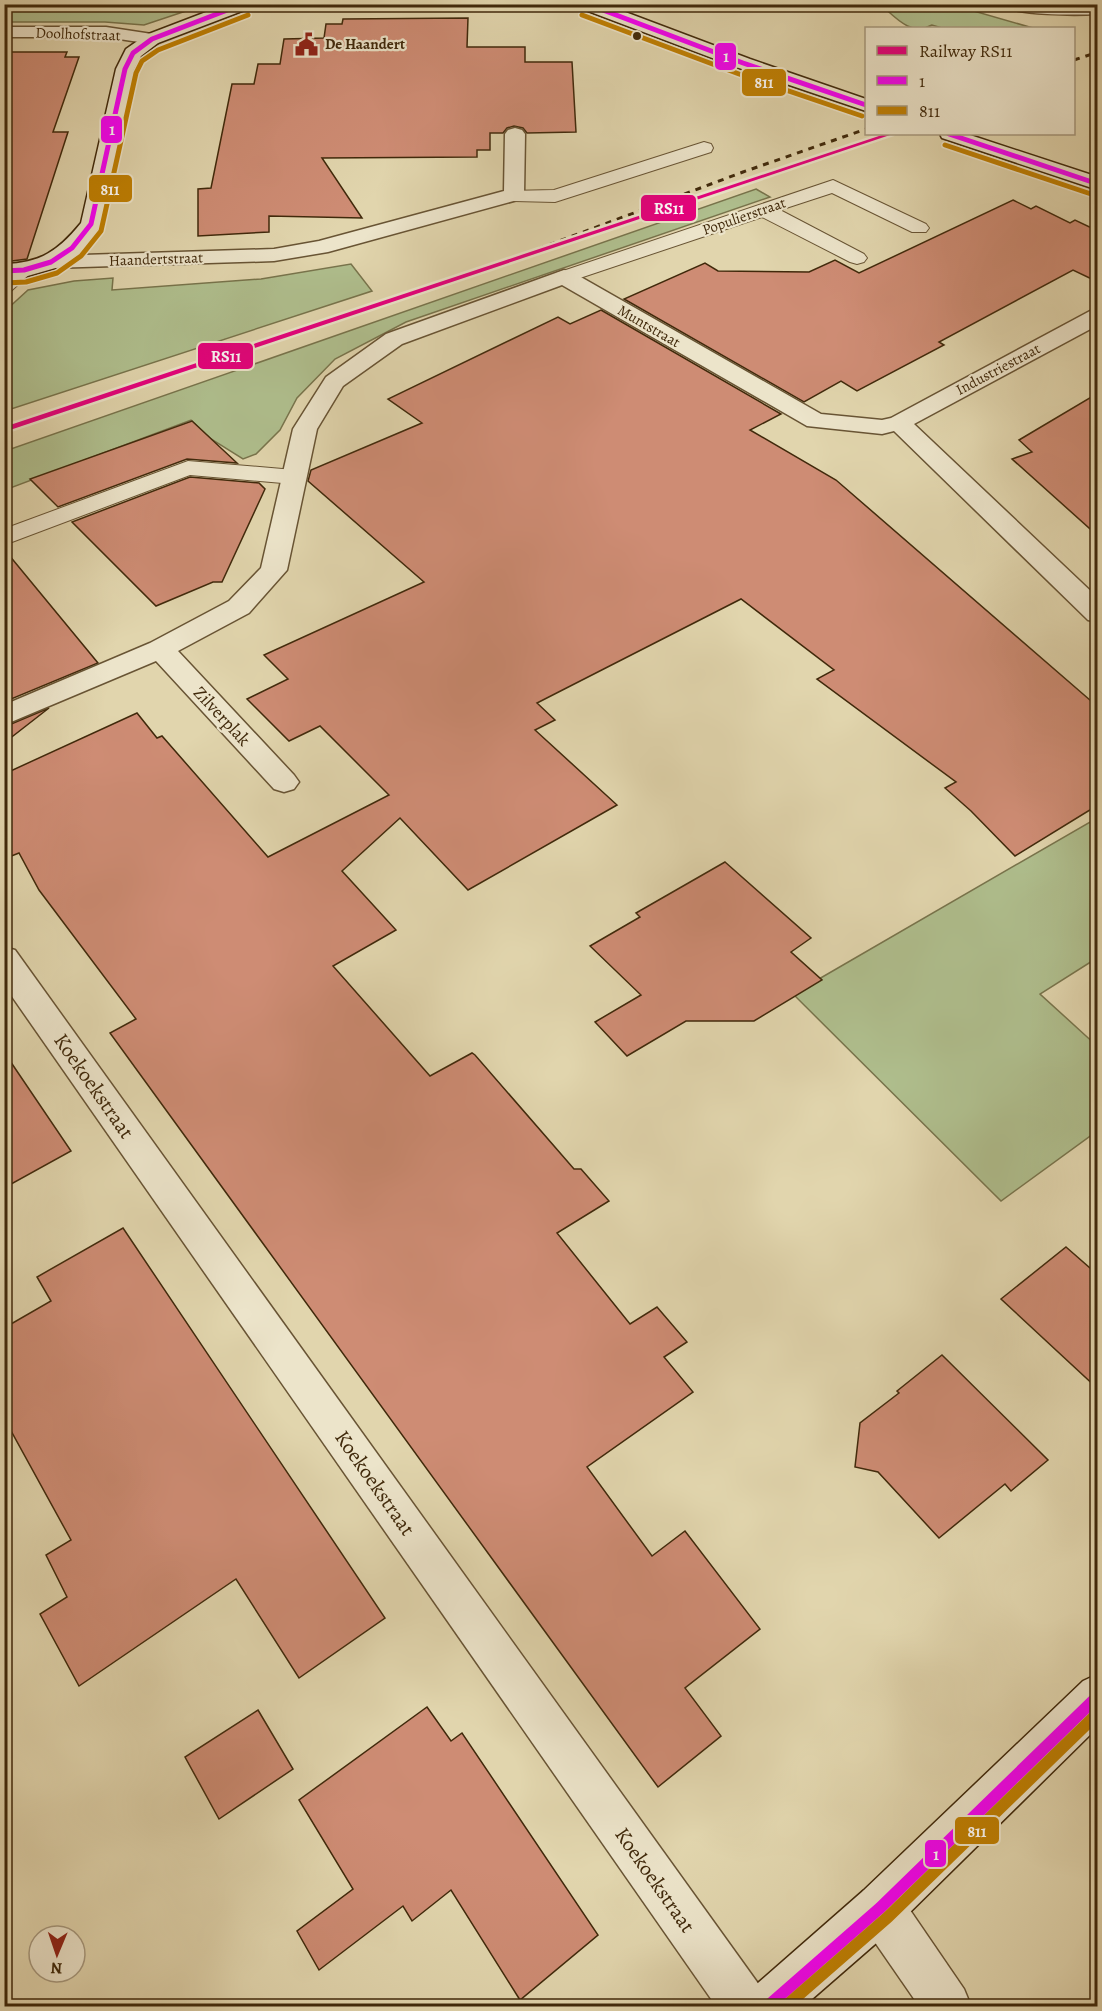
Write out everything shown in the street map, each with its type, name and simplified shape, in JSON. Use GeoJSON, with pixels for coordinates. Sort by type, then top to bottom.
{"type":"FeatureCollection","features":[{"type":"Feature","properties":{"kind":"street"},"geometry":{"type":"LineString","coordinates":[[14,271],[51,262],[72,248],[92,224],[125,69],[132,53],[152,39],[244,4]]}},
{"type":"Feature","properties":{"kind":"street"},"geometry":{"type":"LineString","coordinates":[[211,17],[259,4]]}},
{"type":"Feature","properties":{"kind":"street"},"geometry":{"type":"LineString","coordinates":[[586,4],[743,63],[865,104]]}},
{"type":"Feature","properties":{"kind":"street"},"geometry":{"type":"LineString","coordinates":[[1013,5],[1058,10],[1098,9]]}},
{"type":"Feature","properties":{"kind":"street","name":"Doolhofstraat"},"geometry":{"type":"LineString","coordinates":[[4,33],[106,32],[152,39]]}},
{"type":"Feature","properties":{"kind":"street"},"geometry":{"type":"LineString","coordinates":[[514,134],[514,195]]}},
{"type":"Feature","properties":{"kind":"street"},"geometry":{"type":"LineString","coordinates":[[952,135],[1098,184]]}},
{"type":"Feature","properties":{"kind":"street","name":"Haandertstraat"},"geometry":{"type":"LineString","coordinates":[[51,262],[274,255],[320,247],[514,195]]}},
{"type":"Feature","properties":{"kind":"street"},"geometry":{"type":"LineString","coordinates":[[4,716],[160,650],[239,607],[274,570],[305,429],[334,382],[394,339],[564,277]]}},
{"type":"Feature","properties":{"kind":"street","name":"Muntstraat"},"geometry":{"type":"LineString","coordinates":[[564,277],[815,421],[882,427],[899,423]]}},
{"type":"Feature","properties":{"kind":"street","name":"Industriestraat"},"geometry":{"type":"LineString","coordinates":[[899,423],[1098,316]]}},
{"type":"Feature","properties":{"kind":"street"},"geometry":{"type":"LineString","coordinates":[[899,423],[1098,614]]}},
{"type":"Feature","properties":{"kind":"street","name":"Zilverplak"},"geometry":{"type":"LineString","coordinates":[[160,650],[284,782]]}},
{"type":"Feature","properties":{"kind":"street","name":"Koekoekstraat"},"geometry":{"type":"LineString","coordinates":[[4,959],[745,2007]]}},
{"type":"Feature","properties":{"kind":"street"},"geometry":{"type":"LineString","coordinates":[[768,2007],[880,1908],[1098,1696]]}},
{"type":"Feature","properties":{"kind":"street"},"geometry":{"type":"LineString","coordinates":[[880,1908],[947,2007]]}},
{"type":"Feature","properties":{"kind":"lane"},"geometry":{"type":"LineString","coordinates":[[514,195],[555,196],[704,148]]}},
{"type":"Feature","properties":{"kind":"lane","name":"Populierstraat"},"geometry":{"type":"LineString","coordinates":[[564,277],[833,186],[919,228]]}},
{"type":"Feature","properties":{"kind":"lane"},"geometry":{"type":"LineString","coordinates":[[764,210],[857,258]]}},
{"type":"Feature","properties":{"kind":"lane"},"geometry":{"type":"LineString","coordinates":[[4,287],[14,271]]}},
{"type":"Feature","properties":{"kind":"lane"},"geometry":{"type":"LineString","coordinates":[[4,538],[188,468],[294,477]]}},
{"type":"Feature","properties":{"kind":"green space"},"geometry":{"type":"Polygon","coordinates":[[[4,5],[204,5],[144,25],[105,22],[5,22],[4,5]]]}},
{"type":"Feature","properties":{"kind":"green space"},"geometry":{"type":"Polygon","coordinates":[[[881,5],[953,5],[1030,27],[939,27],[932,25],[910,27],[881,5]]]}},
{"type":"Feature","properties":{"kind":"green space"},"geometry":{"type":"Polygon","coordinates":[[[756,189],[770,197],[406,322],[335,359],[297,398],[280,430],[256,454],[243,459],[211,439],[191,420],[5,490],[5,451],[756,189]]]}},
{"type":"Feature","properties":{"kind":"green space"},"geometry":{"type":"Polygon","coordinates":[[[351,264],[372,291],[5,411],[5,311],[28,290],[74,281],[113,278],[112,290],[261,279],[351,264]]]}},
{"type":"Feature","properties":{"kind":"green space"},"geometry":{"type":"Polygon","coordinates":[[[1097,818],[1097,958],[1040,994],[1097,1046],[1097,1131],[1001,1201],[793,994],[1097,818]]]}},
{"type":"Feature","properties":{"kind":"building"},"geometry":{"type":"Polygon","coordinates":[[[468,18],[467,47],[525,47],[525,62],[572,62],[576,132],[527,133],[523,128],[514,126],[507,128],[503,133],[490,133],[490,150],[477,150],[477,157],[322,158],[362,218],[269,216],[269,232],[198,236],[198,189],[211,188],[232,84],[254,84],[258,64],[280,64],[284,39],[324,38],[326,24],[342,24],[343,19],[468,18]]]}},
{"type":"Feature","properties":{"kind":"building"},"geometry":{"type":"Polygon","coordinates":[[[4,52],[67,52],[65,57],[79,57],[53,132],[68,132],[27,259],[4,262],[4,52]]]}},
{"type":"Feature","properties":{"kind":"building"},"geometry":{"type":"Polygon","coordinates":[[[1013,200],[1031,209],[1036,206],[1070,223],[1075,220],[1098,231],[1098,282],[1073,270],[939,342],[944,345],[857,391],[841,381],[804,402],[624,299],[705,263],[718,271],[809,272],[835,260],[859,273],[1013,200]]]}},
{"type":"Feature","properties":{"kind":"building"},"geometry":{"type":"Polygon","coordinates":[[[601,310],[781,414],[750,430],[836,480],[1098,707],[1098,805],[1015,856],[945,788],[956,782],[817,679],[834,670],[741,599],[537,703],[555,720],[535,730],[617,805],[468,890],[400,818],[342,871],[396,930],[333,966],[430,1076],[472,1053],[475,1055],[574,1169],[581,1169],[609,1201],[557,1233],[630,1324],[657,1307],[687,1342],[664,1357],[693,1392],[587,1467],[652,1556],[685,1531],[760,1629],[685,1688],[721,1736],[658,1787],[110,1033],[136,1019],[39,890],[19,853],[4,859],[4,774],[137,713],[157,738],[162,736],[268,857],[389,795],[320,726],[289,741],[247,699],[288,679],[264,655],[424,582],[308,481],[311,470],[422,423],[388,399],[558,317],[570,324],[601,310]]]}},
{"type":"Feature","properties":{"kind":"building"},"geometry":{"type":"Polygon","coordinates":[[[1098,393],[1098,536],[1012,459],[1032,452],[1019,440],[1098,393]]]}},
{"type":"Feature","properties":{"kind":"building"},"geometry":{"type":"Polygon","coordinates":[[[192,421],[237,463],[187,459],[58,507],[30,479],[192,421]]]}},
{"type":"Feature","properties":{"kind":"building"},"geometry":{"type":"Polygon","coordinates":[[[190,477],[259,483],[265,489],[222,582],[213,582],[156,606],[72,522],[190,477]]]}},
{"type":"Feature","properties":{"kind":"building"},"geometry":{"type":"Polygon","coordinates":[[[4,549],[98,663],[4,702],[4,549]]]}},
{"type":"Feature","properties":{"kind":"building"},"geometry":{"type":"Polygon","coordinates":[[[49,708],[4,743],[4,727],[49,708]]]}},
{"type":"Feature","properties":{"kind":"building"},"geometry":{"type":"Polygon","coordinates":[[[725,862],[811,938],[791,952],[822,980],[754,1021],[686,1021],[627,1056],[595,1022],[641,995],[590,946],[640,917],[636,913],[725,862]]]}},
{"type":"Feature","properties":{"kind":"building"},"geometry":{"type":"Polygon","coordinates":[[[4,1052],[71,1151],[4,1188],[4,1052]]]}},
{"type":"Feature","properties":{"kind":"building"},"geometry":{"type":"Polygon","coordinates":[[[123,1228],[385,1618],[299,1678],[236,1579],[79,1686],[40,1614],[67,1597],[46,1555],[71,1540],[4,1418],[4,1328],[51,1301],[37,1277],[123,1228]]]}},
{"type":"Feature","properties":{"kind":"building"},"geometry":{"type":"Polygon","coordinates":[[[1066,1247],[1098,1275],[1098,1389],[1001,1299],[1066,1247]]]}},
{"type":"Feature","properties":{"kind":"building"},"geometry":{"type":"Polygon","coordinates":[[[942,1355],[1048,1460],[1011,1491],[1005,1484],[939,1538],[878,1472],[855,1467],[860,1423],[899,1393],[897,1391],[942,1355]]]}},
{"type":"Feature","properties":{"kind":"building"},"geometry":{"type":"Polygon","coordinates":[[[427,1707],[451,1741],[462,1733],[598,1935],[520,2000],[451,1890],[412,1921],[403,1906],[319,1970],[297,1931],[353,1889],[299,1800],[427,1707]]]}},
{"type":"Feature","properties":{"kind":"building"},"geometry":{"type":"Polygon","coordinates":[[[258,1710],[293,1769],[219,1819],[185,1757],[258,1710]]]}},
{"type":"Feature","properties":{"kind":"railway"},"geometry":{"type":"LineString","coordinates":[[1075,60],[1098,52]]}},
{"type":"Feature","properties":{"kind":"railway"},"geometry":{"type":"LineString","coordinates":[[482,270],[743,172],[865,129]]}},
{"type":"Feature","properties":{"kind":"rail line","name":"RS11"},"geometry":{"type":"LineString","coordinates":[[4,430],[887,135]]}},
{"type":"Feature","properties":{"kind":"transit line","name":"1"},"geometry":{"type":"LineString","coordinates":[[4,271],[24,270],[51,262],[72,248],[91,224],[125,69],[133,53],[152,39],[243,4]]}},
{"type":"Feature","properties":{"kind":"transit line","name":"1"},"geometry":{"type":"LineString","coordinates":[[587,4],[743,63],[865,105]]}},
{"type":"Feature","properties":{"kind":"transit line","name":"811"},"geometry":{"type":"LineString","coordinates":[[5,283],[26,282],[57,273],[81,256],[101,231],[136,73],[142,61],[158,50],[248,15]]}},
{"type":"Feature","properties":{"kind":"transit line","name":"811"},"geometry":{"type":"LineString","coordinates":[[582,15],[739,74],[862,116]]}},
{"type":"Feature","properties":{"kind":"transit line","name":"1"},"geometry":{"type":"LineString","coordinates":[[952,135],[1098,184]]}},
{"type":"Feature","properties":{"kind":"transit line","name":"811"},"geometry":{"type":"LineString","coordinates":[[945,145],[1094,195]]}},
{"type":"Feature","properties":{"kind":"transit line","name":"1"},"geometry":{"type":"LineString","coordinates":[[768,2006],[880,1908],[1098,1696]]}},
{"type":"Feature","properties":{"kind":"transit line","name":"811"},"geometry":{"type":"LineString","coordinates":[[786,2006],[888,1917],[1098,1713]]}},
{"type":"Feature","properties":{"kind":"place","name":"De Haandert"},"geometry":{"type":"Point","coordinates":[307,44]}}]}
